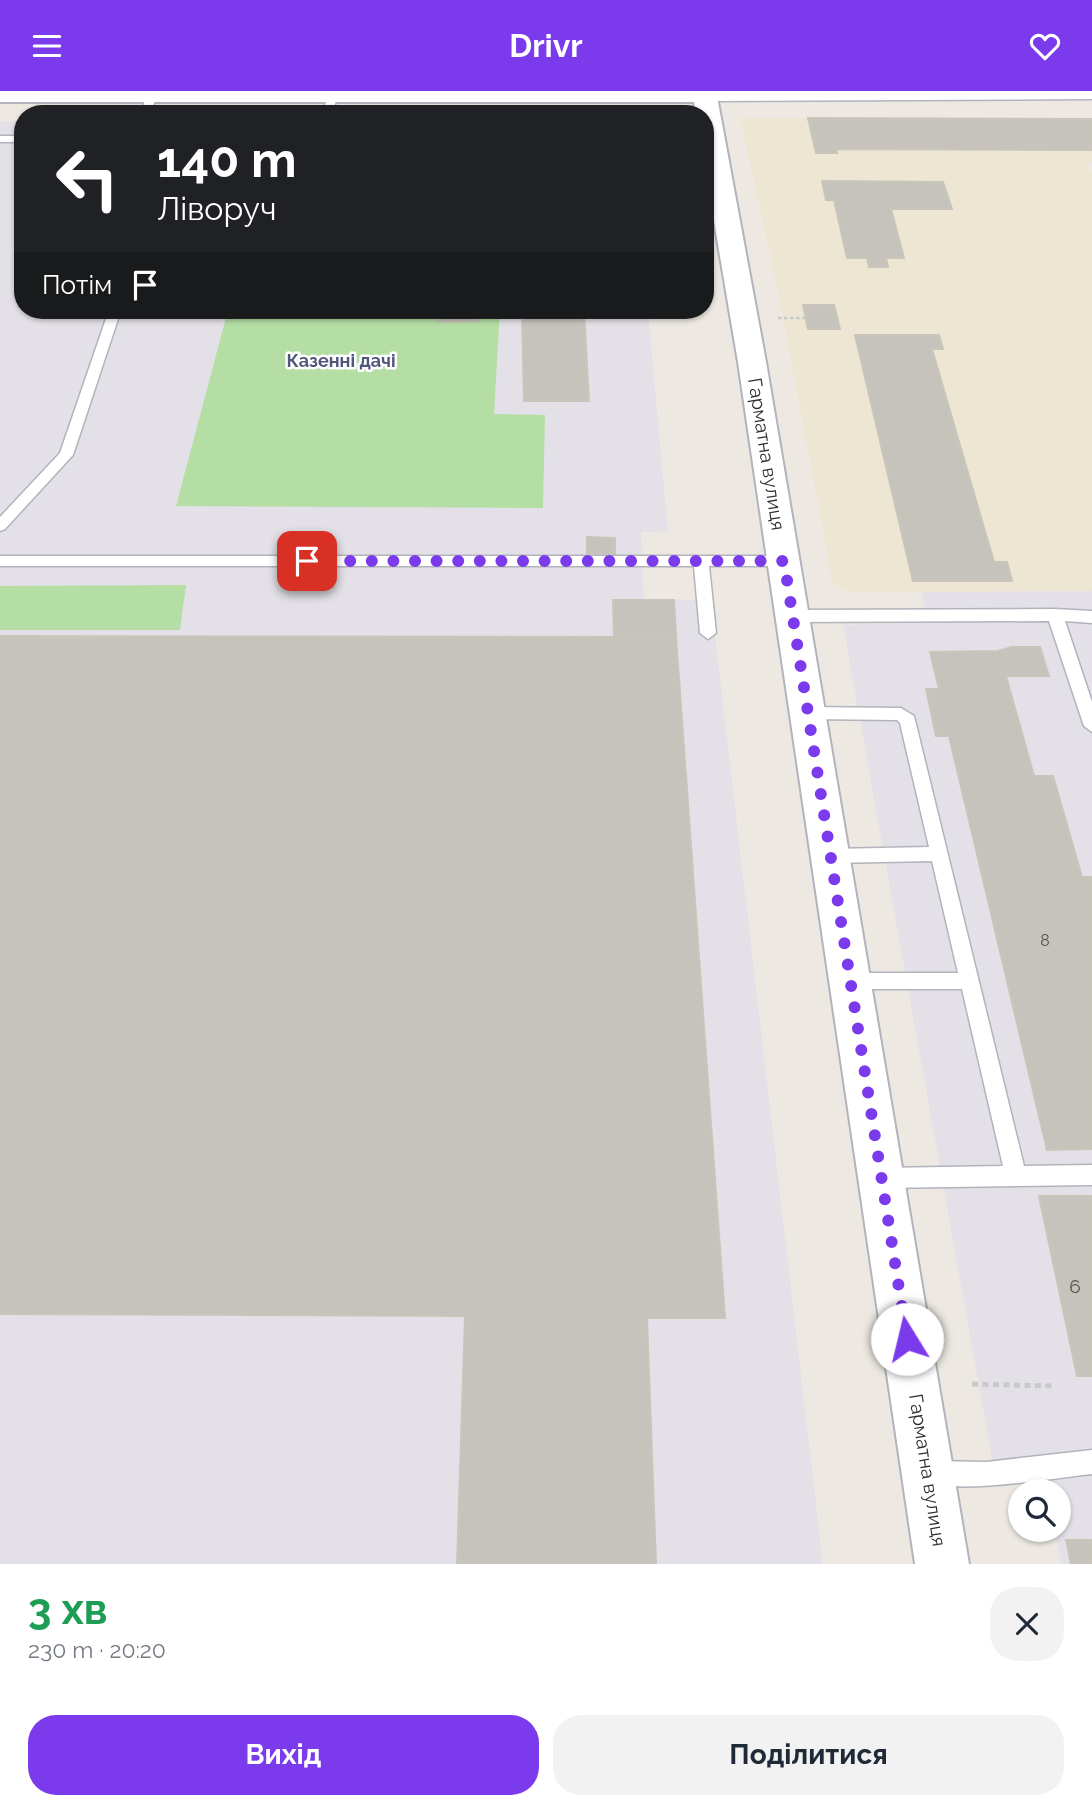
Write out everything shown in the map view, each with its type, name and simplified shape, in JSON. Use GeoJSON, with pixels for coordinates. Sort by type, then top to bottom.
{"type":"FeatureCollection","features":[{"type":"Feature","properties":{"kind":"street"},"geometry":{"type":"LineString","coordinates":[[2,94],[148,104],[303,93],[330,104],[705,93],[1092,93]]}},
{"type":"Feature","properties":{"kind":"street","name":"Гарматна вулиця"},"geometry":{"type":"LineString","coordinates":[[714,146],[793,616],[942,1564]]}},
{"type":"Feature","properties":{"kind":"lane"},"geometry":{"type":"LineString","coordinates":[[0,526],[65,455],[112,319]]}},
{"type":"Feature","properties":{"kind":"lane"},"geometry":{"type":"LineString","coordinates":[[0,561],[784,561]]}},
{"type":"Feature","properties":{"kind":"lane"},"geometry":{"type":"LineString","coordinates":[[701,561],[708,633]]}},
{"type":"Feature","properties":{"kind":"lane"},"geometry":{"type":"LineString","coordinates":[[1055,614],[1092,726]]}},
{"type":"Feature","properties":{"kind":"lane"},"geometry":{"type":"LineString","coordinates":[[793,616],[1055,614],[1092,617]]}},
{"type":"Feature","properties":{"kind":"lane"},"geometry":{"type":"LineString","coordinates":[[808,713],[901,714],[906,717],[1016,1178]]}},
{"type":"Feature","properties":{"kind":"lane"},"geometry":{"type":"LineString","coordinates":[[831,856],[938,854]]}},
{"type":"Feature","properties":{"kind":"lane"},"geometry":{"type":"LineString","coordinates":[[851,981],[969,981]]}},
{"type":"Feature","properties":{"kind":"lane"},"geometry":{"type":"LineString","coordinates":[[882,1178],[1092,1175]]}},
{"type":"Feature","properties":{"kind":"lane"},"geometry":{"type":"LineString","coordinates":[[929,1473],[986,1474],[1092,1462]]}},
{"type":"Feature","properties":{"kind":"path"},"geometry":{"type":"LineString","coordinates":[[777,318],[805,318]]}},
{"type":"Feature","properties":{"kind":"path"},"geometry":{"type":"LineString","coordinates":[[972,1384],[1052,1387]]}},
{"type":"Feature","properties":{"kind":"shaded area"},"geometry":{"type":"Polygon","coordinates":[[[740,118],[1092,119],[1092,162],[1088,163],[1092,172],[1092,591],[850,592],[833,584],[778,291],[740,118]]]}},
{"type":"Feature","properties":{"kind":"shaded area"},"geometry":{"type":"Polygon","coordinates":[[[0,121],[14,121],[14,319],[649,319],[668,531],[641,532],[644,599],[711,600],[823,1564],[0,1564],[0,121]]]}},
{"type":"Feature","properties":{"kind":"shaded area"},"geometry":{"type":"Polygon","coordinates":[[[1092,591],[1092,1564],[1061,1564],[1057,1542],[1071,1542],[1071,1479],[1016,1479],[992,1459],[843,625],[929,622],[921,592],[1092,591]]]}},
{"type":"Feature","properties":{"kind":"green space"},"geometry":{"type":"Polygon","coordinates":[[[226,319],[499,319],[494,414],[545,415],[543,508],[176,506],[226,319]]]}},
{"type":"Feature","properties":{"kind":"green space"},"geometry":{"type":"Polygon","coordinates":[[[186,585],[180,630],[0,630],[0,586],[186,585]]]}},
{"type":"Feature","properties":{"kind":"building"},"geometry":{"type":"Polygon","coordinates":[[[808,118],[1092,119],[1092,150],[836,149],[837,153],[816,153],[808,118]]]}},
{"type":"Feature","properties":{"kind":"building"},"geometry":{"type":"Polygon","coordinates":[[[822,181],[943,182],[952,209],[891,209],[904,258],[886,258],[888,267],[869,267],[867,258],[847,258],[834,200],[826,200],[822,181]]]}},
{"type":"Feature","properties":{"kind":"building"},"geometry":{"type":"Polygon","coordinates":[[[803,305],[834,305],[840,329],[808,329],[803,305]]]}},
{"type":"Feature","properties":{"kind":"building"},"geometry":{"type":"Polygon","coordinates":[[[439,319],[479,319],[479,321],[439,322],[439,319]]]}},
{"type":"Feature","properties":{"kind":"building"},"geometry":{"type":"Polygon","coordinates":[[[522,319],[584,319],[589,401],[524,401],[522,319]]]}},
{"type":"Feature","properties":{"kind":"building"},"geometry":{"type":"Polygon","coordinates":[[[855,335],[939,335],[943,349],[932,349],[994,562],[1007,562],[1012,581],[913,581],[855,335]]]}},
{"type":"Feature","properties":{"kind":"building"},"geometry":{"type":"Polygon","coordinates":[[[587,537],[615,538],[615,554],[587,553],[587,537]]]}},
{"type":"Feature","properties":{"kind":"building"},"geometry":{"type":"Polygon","coordinates":[[[613,600],[674,600],[676,637],[614,637],[613,600]]]}},
{"type":"Feature","properties":{"kind":"building"},"geometry":{"type":"Polygon","coordinates":[[[0,636],[676,637],[725,1318],[647,1318],[656,1564],[457,1564],[465,1316],[0,1314],[0,636]]]}},
{"type":"Feature","properties":{"kind":"building"},"geometry":{"type":"Polygon","coordinates":[[[1012,647],[1040,647],[1049,676],[1006,676],[1034,776],[1053,776],[1082,877],[1092,877],[1092,1149],[1047,1150],[949,736],[936,736],[926,689],[939,689],[930,652],[998,651],[1012,647]]]}},
{"type":"Feature","properties":{"kind":"building"},"geometry":{"type":"Polygon","coordinates":[[[1039,1196],[1092,1196],[1092,1376],[1077,1376],[1039,1196]]]}},
{"type":"Feature","properties":{"kind":"building"},"geometry":{"type":"Polygon","coordinates":[[[1092,1540],[1092,1564],[1071,1564],[1066,1542],[1092,1540]]]}},
{"type":"Feature","properties":{"kind":"district","name":"Казенні дачі"},"geometry":{"type":"Point","coordinates":[341,361]}},
{"type":"Feature","properties":{"kind":"route"},"geometry":{"type":"LineString","coordinates":[[307,561],[784,561],[907,1339]]}}]}
